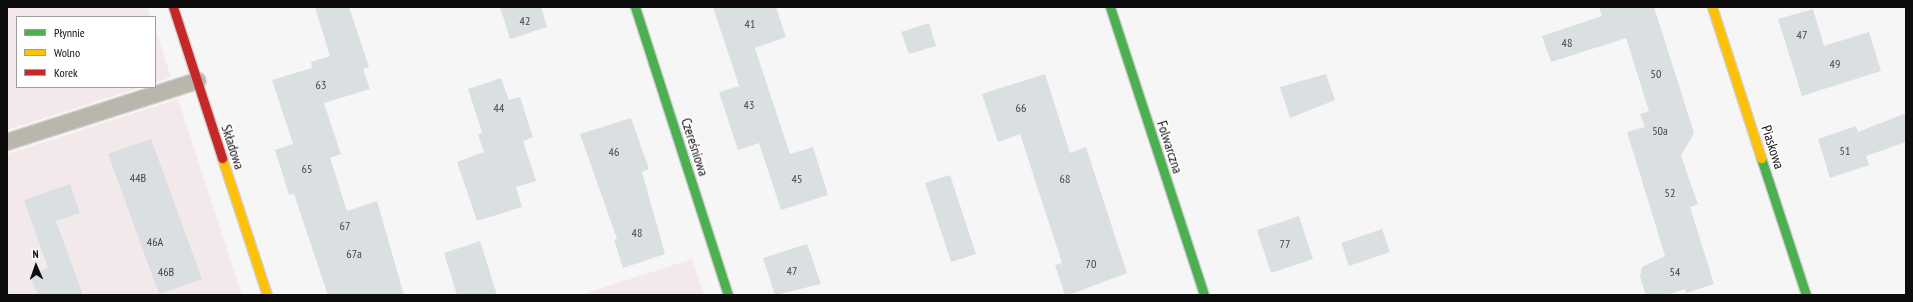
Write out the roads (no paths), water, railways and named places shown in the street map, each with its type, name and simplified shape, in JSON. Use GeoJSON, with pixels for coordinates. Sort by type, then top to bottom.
{"type":"FeatureCollection","features":[{"type":"Feature","properties":{"kind":"street","name":"Składowa"},"geometry":{"type":"LineString","coordinates":[[173,7],[267,295]]}},
{"type":"Feature","properties":{"kind":"street","name":"Czereśniowa"},"geometry":{"type":"LineString","coordinates":[[635,7],[728,295]]}},
{"type":"Feature","properties":{"kind":"street","name":"Folwarczna"},"geometry":{"type":"LineString","coordinates":[[1110,7],[1204,295]]}},
{"type":"Feature","properties":{"kind":"street","name":"Piaskowa"},"geometry":{"type":"LineString","coordinates":[[1712,7],[1806,295]]}},
{"type":"Feature","properties":{"kind":"lane"},"geometry":{"type":"LineString","coordinates":[[7,142],[197,81]]}}]}
